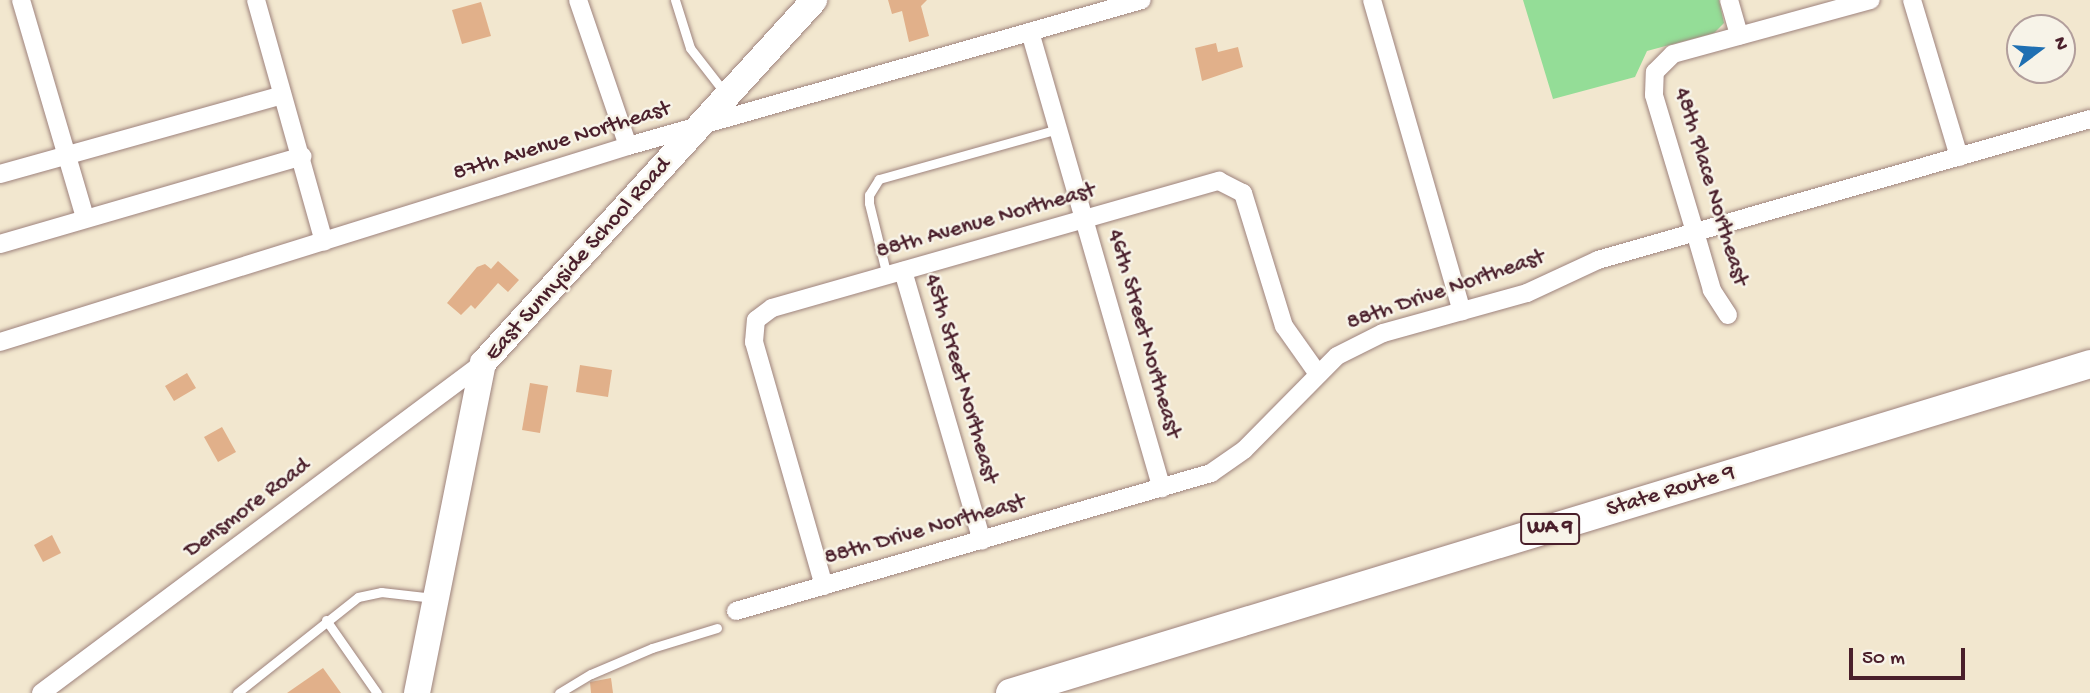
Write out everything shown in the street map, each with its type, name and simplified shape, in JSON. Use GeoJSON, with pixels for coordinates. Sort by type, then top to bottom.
{"type":"FeatureCollection","features":[{"type":"Feature","properties":{"kind":"main road","name":"State Route 9"},"geometry":{"type":"LineString","coordinates":[[1010,693],[2090,364]]}},
{"type":"Feature","properties":{"kind":"street"},"geometry":{"type":"LineString","coordinates":[[21,0],[64,156],[85,218]]}},
{"type":"Feature","properties":{"kind":"street"},"geometry":{"type":"LineString","coordinates":[[256,0],[324,242]]}},
{"type":"Feature","properties":{"kind":"street"},"geometry":{"type":"LineString","coordinates":[[578,0],[628,146]]}},
{"type":"Feature","properties":{"kind":"street","name":"East Sunnyside School Road"},"geometry":{"type":"LineString","coordinates":[[416,693],[483,363],[814,0]]}},
{"type":"Feature","properties":{"kind":"street","name":"87th Avenue Northeast"},"geometry":{"type":"LineString","coordinates":[[0,342],[628,146],[1143,0]]}},
{"type":"Feature","properties":{"kind":"street"},"geometry":{"type":"LineString","coordinates":[[1372,0],[1462,311]]}},
{"type":"Feature","properties":{"kind":"street"},"geometry":{"type":"LineString","coordinates":[[1729,0],[1739,36],[1871,0]]}},
{"type":"Feature","properties":{"kind":"street"},"geometry":{"type":"LineString","coordinates":[[1912,0],[1959,157]]}},
{"type":"Feature","properties":{"kind":"street","name":"46th Street Northeast"},"geometry":{"type":"LineString","coordinates":[[1030,32],[1162,488]]}},
{"type":"Feature","properties":{"kind":"street","name":"48th Place Northeast"},"geometry":{"type":"LineString","coordinates":[[1728,315],[1713,290],[1654,95],[1656,72],[1673,54],[1739,36]]}},
{"type":"Feature","properties":{"kind":"street"},"geometry":{"type":"LineString","coordinates":[[0,174],[282,95]]}},
{"type":"Feature","properties":{"kind":"street","name":"88th Drive Northeast"},"geometry":{"type":"LineString","coordinates":[[736,611],[1162,488],[1230,462],[1318,374],[1365,340],[1527,293],[1598,260],[2090,119]]}},
{"type":"Feature","properties":{"kind":"street"},"geometry":{"type":"LineString","coordinates":[[0,244],[302,156]]}},
{"type":"Feature","properties":{"kind":"street","name":"88th Avenue Northeast"},"geometry":{"type":"LineString","coordinates":[[824,586],[754,342],[756,320],[772,308],[1219,181],[1233,185],[1243,193],[1284,326],[1318,374]]}},
{"type":"Feature","properties":{"kind":"street","name":"45th Street Northeast"},"geometry":{"type":"LineString","coordinates":[[895,273],[982,541]]}},
{"type":"Feature","properties":{"kind":"street","name":"Densmore Road"},"geometry":{"type":"LineString","coordinates":[[41,693],[483,363]]}},
{"type":"Feature","properties":{"kind":"lane"},"geometry":{"type":"LineString","coordinates":[[675,0],[690,48],[728,97]]}},
{"type":"Feature","properties":{"kind":"lane"},"geometry":{"type":"LineString","coordinates":[[895,273],[869,203],[869,195],[879,179],[1058,129]]}},
{"type":"Feature","properties":{"kind":"lane"},"geometry":{"type":"LineString","coordinates":[[237,693],[358,597],[381,592],[436,598]]}},
{"type":"Feature","properties":{"kind":"lane"},"geometry":{"type":"LineString","coordinates":[[326,620],[377,693]]}},
{"type":"Feature","properties":{"kind":"lane"},"geometry":{"type":"LineString","coordinates":[[559,693],[591,674],[652,648],[717,628]]}},
{"type":"Feature","properties":{"kind":"green space"},"geometry":{"type":"Polygon","coordinates":[[[1523,0],[1719,0],[1724,23],[1714,33],[1647,51],[1635,77],[1553,99],[1523,0]]]}},
{"type":"Feature","properties":{"kind":"building"},"geometry":{"type":"Polygon","coordinates":[[[888,0],[927,0],[921,6],[929,36],[909,42],[902,11],[892,14],[888,0]]]}},
{"type":"Feature","properties":{"kind":"building"},"geometry":{"type":"Polygon","coordinates":[[[481,2],[491,36],[462,44],[452,10],[481,2]]]}},
{"type":"Feature","properties":{"kind":"building"},"geometry":{"type":"Polygon","coordinates":[[[1216,43],[1218,52],[1238,47],[1243,67],[1202,81],[1195,48],[1216,43]]]}},
{"type":"Feature","properties":{"kind":"building"},"geometry":{"type":"Polygon","coordinates":[[[498,261],[519,280],[508,292],[498,283],[475,309],[471,305],[461,315],[447,303],[477,267],[485,264],[491,269],[498,261]]]}},
{"type":"Feature","properties":{"kind":"building"},"geometry":{"type":"Polygon","coordinates":[[[580,365],[612,370],[608,397],[576,392],[580,365]]]}},
{"type":"Feature","properties":{"kind":"building"},"geometry":{"type":"Polygon","coordinates":[[[187,373],[196,388],[174,401],[165,386],[187,373]]]}},
{"type":"Feature","properties":{"kind":"building"},"geometry":{"type":"Polygon","coordinates":[[[530,383],[548,386],[540,433],[522,430],[530,383]]]}},
{"type":"Feature","properties":{"kind":"building"},"geometry":{"type":"Polygon","coordinates":[[[222,427],[236,452],[218,462],[204,437],[222,427]]]}},
{"type":"Feature","properties":{"kind":"building"},"geometry":{"type":"Polygon","coordinates":[[[52,535],[61,553],[43,562],[34,545],[52,535]]]}},
{"type":"Feature","properties":{"kind":"building"},"geometry":{"type":"Polygon","coordinates":[[[323,668],[341,693],[287,693],[323,668]]]}},
{"type":"Feature","properties":{"kind":"building"},"geometry":{"type":"Polygon","coordinates":[[[611,678],[613,693],[591,693],[590,682],[611,678]]]}}]}
